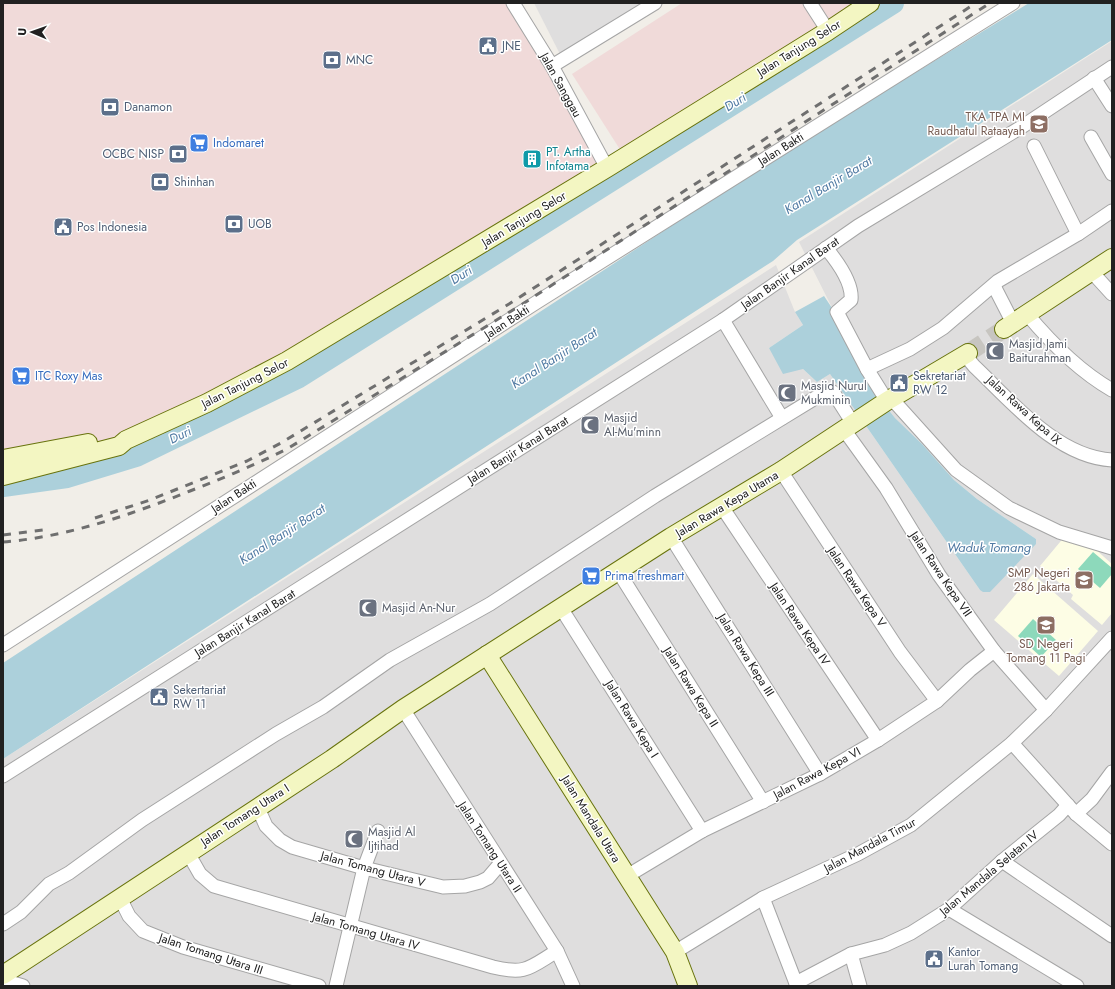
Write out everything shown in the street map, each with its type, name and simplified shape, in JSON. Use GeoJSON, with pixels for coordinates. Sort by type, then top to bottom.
{"type":"FeatureCollection","features":[{"type":"Feature","properties":{"kind":"street","name":"Jalan Sanggau"},"geometry":{"type":"LineString","coordinates":[[513,3],[552,66],[607,168]]}},
{"type":"Feature","properties":{"kind":"street"},"geometry":{"type":"LineString","coordinates":[[552,66],[656,3]]}},
{"type":"Feature","properties":{"kind":"street"},"geometry":{"type":"LineString","coordinates":[[810,3],[828,31]]}},
{"type":"Feature","properties":{"kind":"street","name":"Jalan Tanjung Selor"},"geometry":{"type":"LineString","coordinates":[[3,476],[119,446],[126,440],[207,403],[288,361],[607,168],[828,31],[870,3]]}},
{"type":"Feature","properties":{"kind":"street","name":"Jalan Bakti"},"geometry":{"type":"LineString","coordinates":[[3,645],[537,302],[1013,3]]}},
{"type":"Feature","properties":{"kind":"street","name":"Jalan Banjir Kanal Barat"},"geometry":{"type":"LineString","coordinates":[[3,776],[723,320],[878,213],[1023,126],[1112,67]]}},
{"type":"Feature","properties":{"kind":"street"},"geometry":{"type":"LineString","coordinates":[[1094,78],[1112,106]]}},
{"type":"Feature","properties":{"kind":"street"},"geometry":{"type":"LineString","coordinates":[[1091,137],[1112,174]]}},
{"type":"Feature","properties":{"kind":"street"},"geometry":{"type":"LineString","coordinates":[[1034,146],[1078,234]]}},
{"type":"Feature","properties":{"kind":"street"},"geometry":{"type":"LineString","coordinates":[[867,369],[910,349],[943,328],[994,286],[998,281],[1078,234],[1112,211]]}},
{"type":"Feature","properties":{"kind":"street"},"geometry":{"type":"LineString","coordinates":[[826,248],[837,260],[852,293],[851,300],[837,312],[867,369],[888,401],[956,470],[1009,508],[1059,532],[1112,548]]}},
{"type":"Feature","properties":{"kind":"street"},"geometry":{"type":"LineString","coordinates":[[1015,322],[1112,258]]}},
{"type":"Feature","properties":{"kind":"street"},"geometry":{"type":"LineString","coordinates":[[1091,271],[1112,294]]}},
{"type":"Feature","properties":{"kind":"street"},"geometry":{"type":"LineString","coordinates":[[994,286],[1015,322],[1091,378],[1112,390]]}},
{"type":"Feature","properties":{"kind":"street"},"geometry":{"type":"LineString","coordinates":[[3,924],[21,912],[49,884],[69,873],[142,820],[276,734],[323,707],[390,660],[490,604],[655,496],[782,418],[723,320]]}},
{"type":"Feature","properties":{"kind":"street","name":"Jalan Rawa Kepa Utama"},"geometry":{"type":"LineString","coordinates":[[487,655],[671,537],[781,471],[852,426],[888,401],[967,354]]}},
{"type":"Feature","properties":{"kind":"street","name":"Jalan Rawa Kepa IX"},"geometry":{"type":"LineString","coordinates":[[967,354],[974,366],[1041,428],[1064,446],[1096,460],[1112,460]]}},
{"type":"Feature","properties":{"kind":"street","name":"Jalan Rawa Kepa VII"},"geometry":{"type":"LineString","coordinates":[[782,418],[829,391],[833,392],[886,488],[939,575],[994,651],[1046,710]]}},
{"type":"Feature","properties":{"kind":"street","name":"Jalan Tanjung Selor"},"geometry":{"type":"LineString","coordinates":[[3,459],[103,440],[118,438],[126,440]]}},
{"type":"Feature","properties":{"kind":"street","name":"Jalan Rawa Kepa V"},"geometry":{"type":"LineString","coordinates":[[781,471],[900,652],[937,701]]}},
{"type":"Feature","properties":{"kind":"street","name":"Jalan Rawa Kepa IV"},"geometry":{"type":"LineString","coordinates":[[722,507],[878,740]]}},
{"type":"Feature","properties":{"kind":"street","name":"Jalan Rawa Kepa III"},"geometry":{"type":"LineString","coordinates":[[671,537],[820,774]]}},
{"type":"Feature","properties":{"kind":"street","name":"Jalan Rawa Kepa II"},"geometry":{"type":"LineString","coordinates":[[618,571],[763,802]]}},
{"type":"Feature","properties":{"kind":"street","name":"Jalan Rawa Kepa I"},"geometry":{"type":"LineString","coordinates":[[561,608],[702,831]]}},
{"type":"Feature","properties":{"kind":"street","name":"Jalan Mandala Timur"},"geometry":{"type":"LineString","coordinates":[[675,952],[763,898],[858,854],[911,825],[1012,743],[1046,710],[1112,638]]}},
{"type":"Feature","properties":{"kind":"street","name":"Jalan Rawa Kepa VI"},"geometry":{"type":"LineString","coordinates":[[628,876],[702,831],[820,774],[878,740],[937,701],[970,670],[994,651]]}},
{"type":"Feature","properties":{"kind":"street","name":"Jalan Tomang Utara I"},"geometry":{"type":"LineString","coordinates":[[3,975],[258,808],[403,709],[487,655]]}},
{"type":"Feature","properties":{"kind":"street","name":"Jalan Mandala Utara"},"geometry":{"type":"LineString","coordinates":[[487,655],[675,952],[688,986]]}},
{"type":"Feature","properties":{"kind":"street","name":"Jalan Tomang Utara II"},"geometry":{"type":"LineString","coordinates":[[403,709],[556,951],[573,986]]}},
{"type":"Feature","properties":{"kind":"street"},"geometry":{"type":"LineString","coordinates":[[1012,743],[1072,810],[1112,844]]}},
{"type":"Feature","properties":{"kind":"street","name":"Jalan Mandala Selatan IV"},"geometry":{"type":"LineString","coordinates":[[797,984],[851,954],[885,945],[911,933],[949,909],[1002,861],[1059,815],[1092,799],[1112,772]]}},
{"type":"Feature","properties":{"kind":"street","name":"Jalan Tomang Utara V"},"geometry":{"type":"LineString","coordinates":[[258,808],[266,826],[280,840],[292,847],[364,868],[442,887],[466,886],[488,878],[500,864]]}},
{"type":"Feature","properties":{"kind":"street"},"geometry":{"type":"LineString","coordinates":[[336,986],[364,868],[378,831]]}},
{"type":"Feature","properties":{"kind":"street","name":"Jalan Tomang Utara IV"},"geometry":{"type":"LineString","coordinates":[[188,853],[200,874],[214,886],[493,967],[519,972],[531,967],[556,951]]}},
{"type":"Feature","properties":{"kind":"street"},"geometry":{"type":"LineString","coordinates":[[1002,861],[1112,936]]}},
{"type":"Feature","properties":{"kind":"street","name":"Jalan Tomang Utara III"},"geometry":{"type":"LineString","coordinates":[[120,898],[130,916],[143,931],[183,947],[319,986]]}},
{"type":"Feature","properties":{"kind":"street"},"geometry":{"type":"LineString","coordinates":[[763,898],[797,984]]}},
{"type":"Feature","properties":{"kind":"street"},"geometry":{"type":"LineString","coordinates":[[949,909],[1057,981],[1077,986]]}},
{"type":"Feature","properties":{"kind":"street"},"geometry":{"type":"LineString","coordinates":[[851,954],[860,986]]}},
{"type":"Feature","properties":{"kind":"street"},"geometry":{"type":"LineString","coordinates":[[3,980],[23,986]]}},
{"type":"Feature","properties":{"kind":"shaded area"},"geometry":{"type":"Polygon","coordinates":[[[3,3],[510,3],[609,160],[207,403],[118,438],[3,459],[3,3]]]}},
{"type":"Feature","properties":{"kind":"shaded area"},"geometry":{"type":"Polygon","coordinates":[[[534,3],[660,3],[565,64],[534,3]]]}},
{"type":"Feature","properties":{"kind":"shaded area"},"geometry":{"type":"Polygon","coordinates":[[[682,3],[872,3],[626,159],[572,74],[682,3]]]}},
{"type":"Feature","properties":{"kind":"shaded area"},"geometry":{"type":"Polygon","coordinates":[[[1112,41],[1112,986],[22,986],[3,980],[3,759],[776,265],[795,312],[803,325],[769,348],[803,369],[817,382],[830,374],[980,590],[1036,539],[977,499],[954,480],[922,444],[895,418],[875,393],[799,242],[1112,41]]]}},
{"type":"Feature","properties":{"kind":"shaded area","name":"SMP Negeri 286 Jakarta"},"geometry":{"type":"Polygon","coordinates":[[[1065,536],[1094,548],[1112,564],[1112,613],[1102,625],[1071,599],[1073,595],[1040,566],[1065,536]]]}},
{"type":"Feature","properties":{"kind":"shaded area","name":"SD Negeri Tomang 11 Pagi"},"geometry":{"type":"Polygon","coordinates":[[[1033,574],[1098,631],[1059,676],[994,620],[1033,574]]]}},
{"type":"Feature","properties":{"kind":"green space"},"geometry":{"type":"Polygon","coordinates":[[[1093,552],[1112,568],[1112,574],[1100,588],[1078,569],[1093,552]]]}},
{"type":"Feature","properties":{"kind":"green space"},"geometry":{"type":"Polygon","coordinates":[[[1033,619],[1056,640],[1041,657],[1018,636],[1033,619]]]}},
{"type":"Feature","properties":{"kind":"water","name":"Kanal Banjir Barat"},"geometry":{"type":"Polygon","coordinates":[[[1029,3],[1112,3],[1112,40],[797,240],[773,261],[3,759],[3,663],[766,164],[1029,3]]]}},
{"type":"Feature","properties":{"kind":"water","name":"Waduk Tomang"},"geometry":{"type":"Polygon","coordinates":[[[824,296],[834,311],[875,393],[895,418],[922,444],[954,480],[977,499],[1036,539],[1036,544],[990,592],[983,592],[980,590],[830,374],[817,382],[803,369],[783,374],[769,348],[803,325],[795,312],[824,296]]]}},
{"type":"Feature","properties":{"kind":"waterway","name":"Duri"},"geometry":{"type":"LineString","coordinates":[[3,486],[67,477],[136,456],[299,377],[893,3]]}},
{"type":"Feature","properties":{"kind":"tunnel"},"geometry":{"type":"LineString","coordinates":[[968,353],[1004,329]]}},
{"type":"Feature","properties":{"kind":"railway"},"geometry":{"type":"LineString","coordinates":[[95,518],[150,500],[247,461],[281,443],[509,304],[976,3]]}},
{"type":"Feature","properties":{"kind":"railway"},"geometry":{"type":"LineString","coordinates":[[3,542],[51,535],[98,524],[167,500],[215,481],[287,449],[521,305],[990,3]]}},
{"type":"Feature","properties":{"kind":"railway"},"geometry":{"type":"LineString","coordinates":[[3,535],[50,529]]}},
{"type":"Feature","properties":{"kind":"place","name":"JNE"},"geometry":{"type":"Point","coordinates":[488,46]}},
{"type":"Feature","properties":{"kind":"place","name":"MNC"},"geometry":{"type":"Point","coordinates":[332,60]}},
{"type":"Feature","properties":{"kind":"place","name":"Danamon"},"geometry":{"type":"Point","coordinates":[110,107]}},
{"type":"Feature","properties":{"kind":"place","name":"TKA TPA MI Raudhatul Rataayah"},"geometry":{"type":"Point","coordinates":[1039,124]}},
{"type":"Feature","properties":{"kind":"place","name":"Indomaret"},"geometry":{"type":"Point","coordinates":[199,143]}},
{"type":"Feature","properties":{"kind":"place","name":"OCBC NISP"},"geometry":{"type":"Point","coordinates":[178,154]}},
{"type":"Feature","properties":{"kind":"place","name":"PT. Artha Infotama"},"geometry":{"type":"Point","coordinates":[532,159]}},
{"type":"Feature","properties":{"kind":"place","name":"Shinhan"},"geometry":{"type":"Point","coordinates":[160,182]}},
{"type":"Feature","properties":{"kind":"place","name":"UOB"},"geometry":{"type":"Point","coordinates":[234,224]}},
{"type":"Feature","properties":{"kind":"place","name":"Pos Indonesia"},"geometry":{"type":"Point","coordinates":[63,227]}},
{"type":"Feature","properties":{"kind":"place","name":"Masjid Jami Baiturahman"},"geometry":{"type":"Point","coordinates":[995,351]}},
{"type":"Feature","properties":{"kind":"place","name":"ITC Roxy Mas"},"geometry":{"type":"Point","coordinates":[21,376]}},
{"type":"Feature","properties":{"kind":"place","name":"Sekretariat RW 12"},"geometry":{"type":"Point","coordinates":[899,383]}},
{"type":"Feature","properties":{"kind":"place","name":"Masjid Nurul Mukminin"},"geometry":{"type":"Point","coordinates":[787,393]}},
{"type":"Feature","properties":{"kind":"place","name":"Masjid AI-Mu'minn"},"geometry":{"type":"Point","coordinates":[590,425]}},
{"type":"Feature","properties":{"kind":"place","name":"Prima freshmart"},"geometry":{"type":"Point","coordinates":[591,576]}},
{"type":"Feature","properties":{"kind":"place","name":"SMP Negeri 286 Jakarta"},"geometry":{"type":"Point","coordinates":[1084,580]}},
{"type":"Feature","properties":{"kind":"place","name":"Masjid An-Nur"},"geometry":{"type":"Point","coordinates":[368,608]}},
{"type":"Feature","properties":{"kind":"place","name":"SD Negeri Tomang 11 Pagi"},"geometry":{"type":"Point","coordinates":[1046,625]}},
{"type":"Feature","properties":{"kind":"place","name":"Sekertariat RW 11"},"geometry":{"type":"Point","coordinates":[159,697]}},
{"type":"Feature","properties":{"kind":"place","name":"Masjid Al Ijtihad"},"geometry":{"type":"Point","coordinates":[354,839]}},
{"type":"Feature","properties":{"kind":"place","name":"Kantor Lurah Tomang"},"geometry":{"type":"Point","coordinates":[934,959]}}]}
